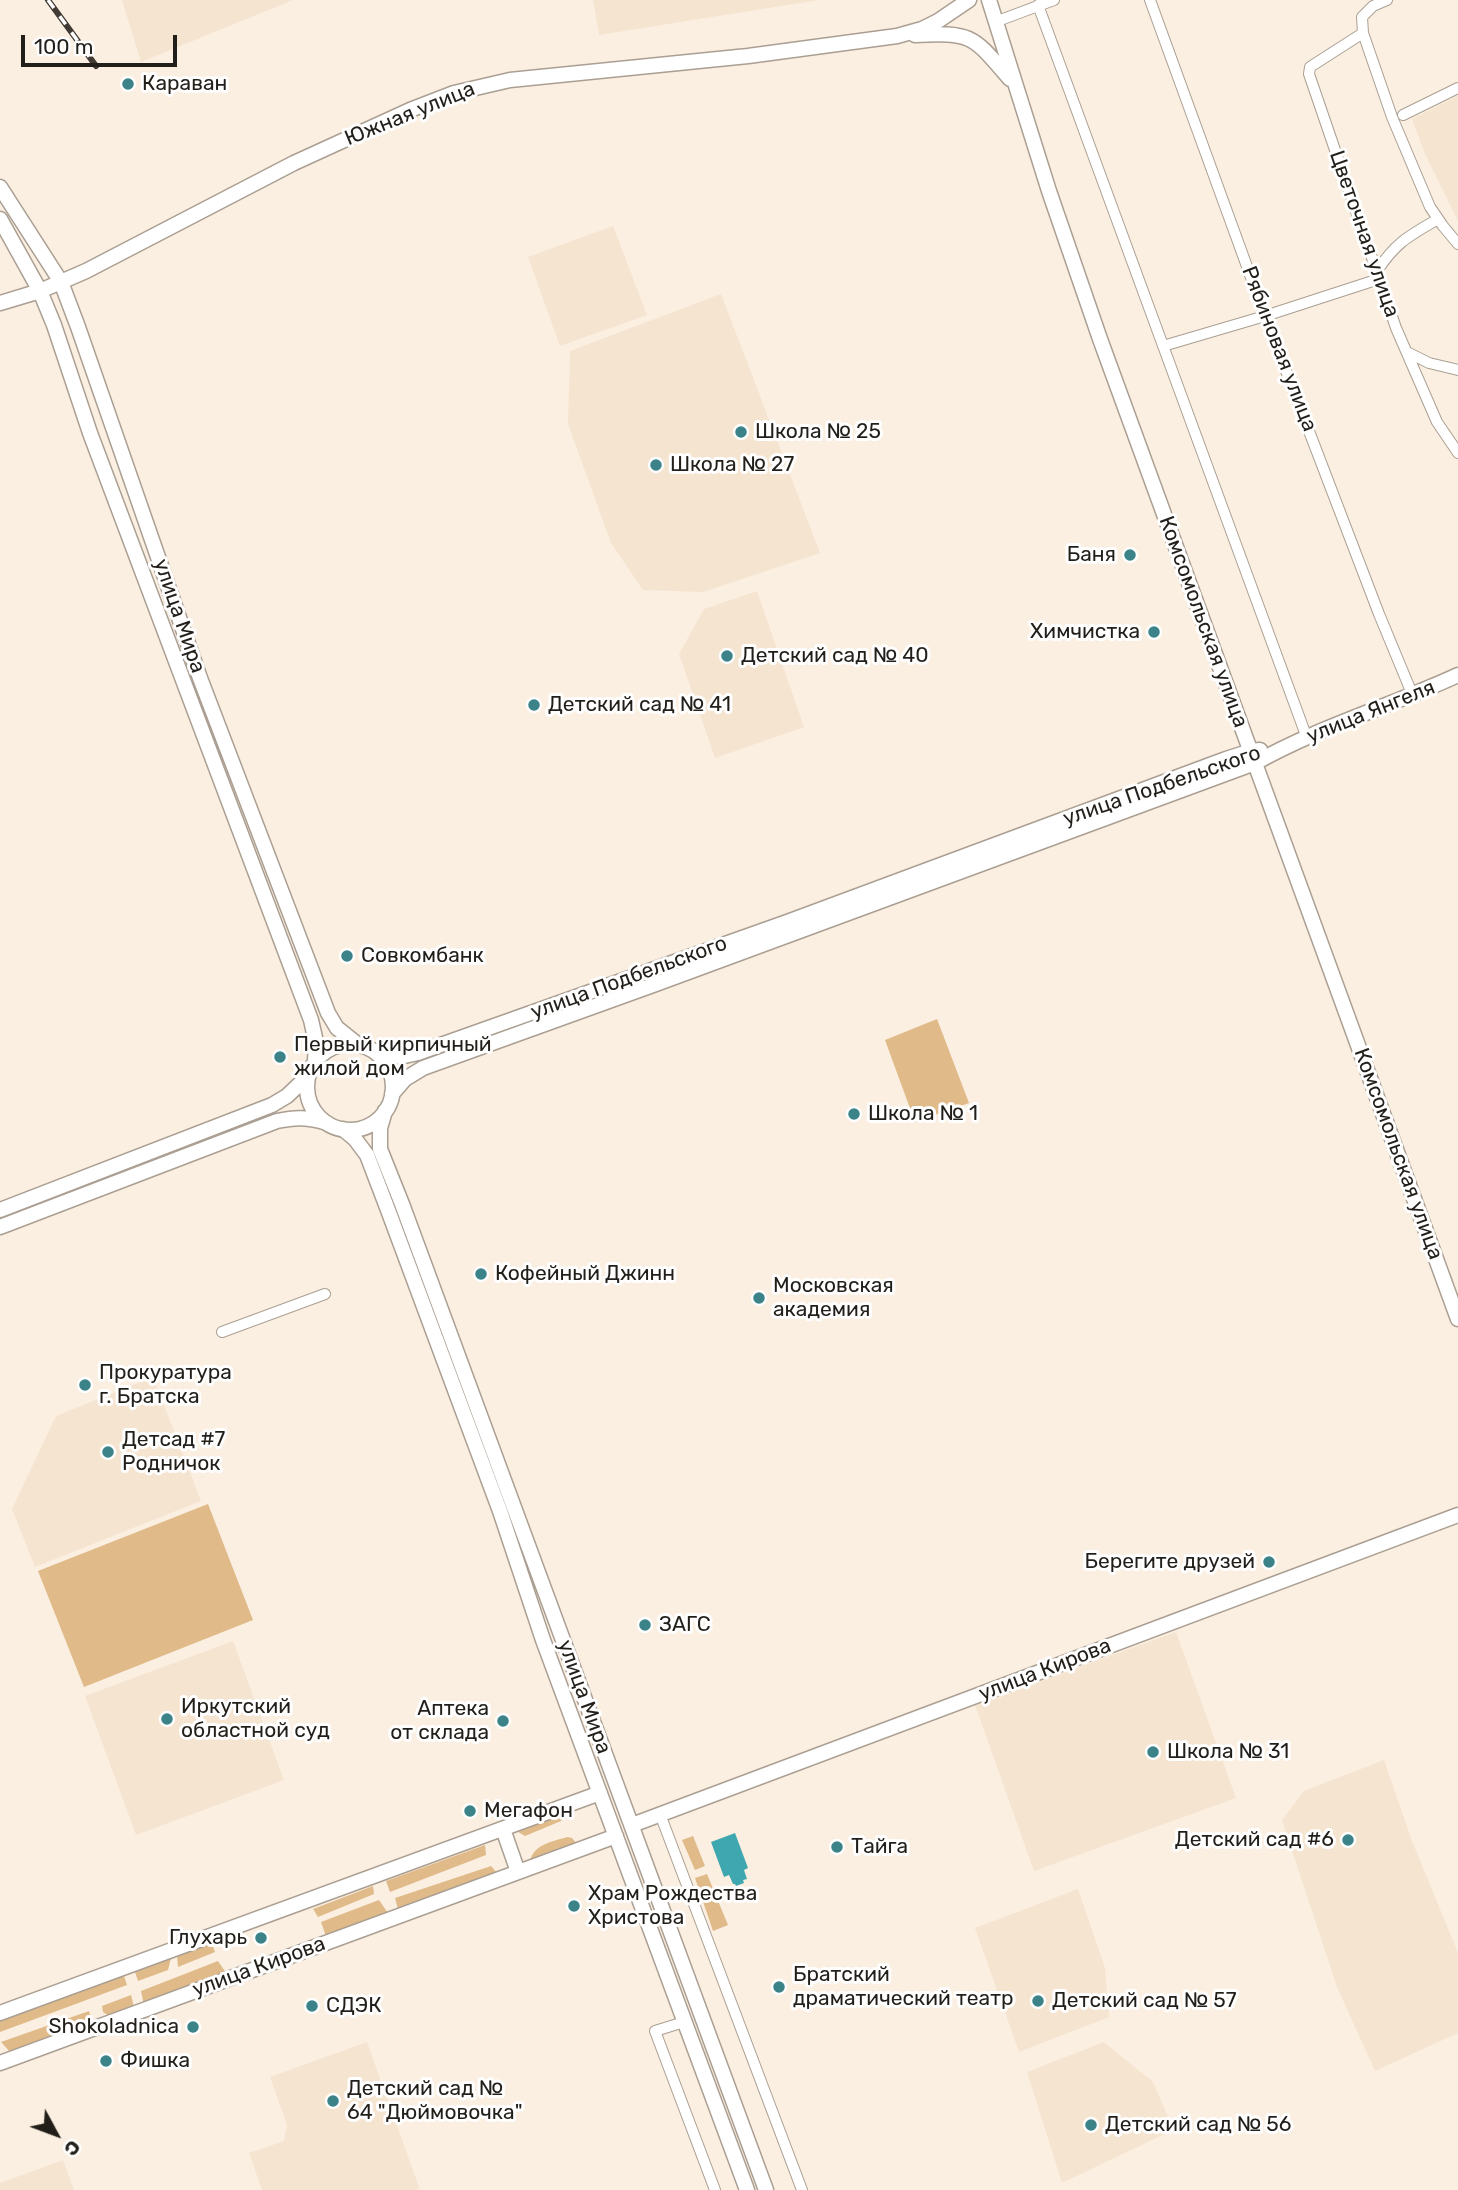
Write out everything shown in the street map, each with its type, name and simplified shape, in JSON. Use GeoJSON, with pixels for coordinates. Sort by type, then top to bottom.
{"type":"FeatureCollection","features":[{"type":"Feature","properties":{"kind":"main road","name":"Южная улица"},"geometry":{"type":"LineString","coordinates":[[0,303],[61,282],[305,158],[410,110],[467,90],[510,80],[748,56],[897,36],[922,29],[970,0]]}},
{"type":"Feature","properties":{"kind":"main road","name":"Комсомольская улица"},"geometry":{"type":"LineString","coordinates":[[989,0],[1100,339],[1458,1319]]}},
{"type":"Feature","properties":{"kind":"main road"},"geometry":{"type":"LineString","coordinates":[[897,36],[950,33],[963,35],[984,49],[1015,85]]}},
{"type":"Feature","properties":{"kind":"main road","name":"улица Мира"},"geometry":{"type":"LineString","coordinates":[[0,187],[61,282],[200,678],[328,1013],[337,1028],[357,1044]]}},
{"type":"Feature","properties":{"kind":"main road","name":"улица Мира"},"geometry":{"type":"LineString","coordinates":[[0,219],[40,290],[54,325],[90,433],[311,1020],[316,1042],[315,1061]]}},
{"type":"Feature","properties":{"kind":"main road","name":"улица Янгеля"},"geometry":{"type":"LineString","coordinates":[[1283,747],[1413,696],[1458,675]]}},
{"type":"Feature","properties":{"kind":"main road","name":"улица Подбельского"},"geometry":{"type":"LineString","coordinates":[[375,1051],[400,1056],[429,1049],[1283,747]]}},
{"type":"Feature","properties":{"kind":"main road","name":"улица Подбельского"},"geometry":{"type":"LineString","coordinates":[[392,1094],[405,1079],[422,1068],[656,984],[1088,817]]}},
{"type":"Feature","properties":{"kind":"main road"},"geometry":{"type":"LineString","coordinates":[[327,1123],[309,1102],[306,1084],[315,1061],[338,1045],[357,1044],[375,1051],[391,1075],[392,1094],[380,1128],[380,1149],[395,1207]]}},
{"type":"Feature","properties":{"kind":"main road"},"geometry":{"type":"LineString","coordinates":[[0,1210],[271,1105],[287,1096],[308,1076]]}},
{"type":"Feature","properties":{"kind":"main road"},"geometry":{"type":"LineString","coordinates":[[0,1227],[277,1121],[306,1117],[352,1130],[371,1124],[385,1111]]}},
{"type":"Feature","properties":{"kind":"main road"},"geometry":{"type":"LineString","coordinates":[[343,1129],[355,1139],[366,1155],[395,1207]]}},
{"type":"Feature","properties":{"kind":"main road","name":"улица Мира"},"geometry":{"type":"LineString","coordinates":[[395,1207],[561,1634],[766,2190]]}},
{"type":"Feature","properties":{"kind":"main road","name":"улица Мира"},"geometry":{"type":"LineString","coordinates":[[395,1207],[544,1640],[747,2190]]}},
{"type":"Feature","properties":{"kind":"main road","name":"улица Кирова"},"geometry":{"type":"LineString","coordinates":[[632,1825],[1458,1515]]}},
{"type":"Feature","properties":{"kind":"main road"},"geometry":{"type":"LineString","coordinates":[[544,1640],[561,1634]]}},
{"type":"Feature","properties":{"kind":"main road"},"geometry":{"type":"LineString","coordinates":[[0,2012],[600,1793]]}},
{"type":"Feature","properties":{"kind":"main road"},"geometry":{"type":"LineString","coordinates":[[503,1829],[518,1872]]}},
{"type":"Feature","properties":{"kind":"main road","name":"улица Кирова"},"geometry":{"type":"LineString","coordinates":[[0,2063],[616,1836]]}},
{"type":"Feature","properties":{"kind":"main road"},"geometry":{"type":"LineString","coordinates":[[644,1912],[660,1905]]}},
{"type":"Feature","properties":{"kind":"street"},"geometry":{"type":"LineString","coordinates":[[995,22],[1054,0]]}},
{"type":"Feature","properties":{"kind":"street","name":"Рябиновая улица"},"geometry":{"type":"LineString","coordinates":[[1150,0],[1265,316],[1413,696]]}},
{"type":"Feature","properties":{"kind":"street"},"geometry":{"type":"LineString","coordinates":[[1387,0],[1373,6],[1362,17],[1363,33],[1392,117],[1430,206],[1458,244]]}},
{"type":"Feature","properties":{"kind":"street"},"geometry":{"type":"LineString","coordinates":[[1038,5],[1307,738]]}},
{"type":"Feature","properties":{"kind":"street","name":"Цветочная улица"},"geometry":{"type":"LineString","coordinates":[[1363,33],[1310,66],[1309,74],[1407,352],[1437,422],[1458,453]]}},
{"type":"Feature","properties":{"kind":"street"},"geometry":{"type":"LineString","coordinates":[[1403,115],[1458,88]]}},
{"type":"Feature","properties":{"kind":"street"},"geometry":{"type":"LineString","coordinates":[[1163,346],[1265,316],[1378,275],[1391,250],[1408,236],[1438,219]]}},
{"type":"Feature","properties":{"kind":"street"},"geometry":{"type":"LineString","coordinates":[[1407,352],[1429,363],[1458,371]]}},
{"type":"Feature","properties":{"kind":"street"},"geometry":{"type":"LineString","coordinates":[[222,1332],[325,1294]]}},
{"type":"Feature","properties":{"kind":"street"},"geometry":{"type":"LineString","coordinates":[[660,1814],[802,2190]]}},
{"type":"Feature","properties":{"kind":"street"},"geometry":{"type":"LineString","coordinates":[[684,2022],[655,2031],[715,2190]]}},
{"type":"Feature","properties":{"kind":"shaded area"},"geometry":{"type":"Polygon","coordinates":[[[122,0],[293,0],[141,62],[122,0]]]}},
{"type":"Feature","properties":{"kind":"shaded area"},"geometry":{"type":"Polygon","coordinates":[[[593,0],[819,0],[599,35],[593,0]]]}},
{"type":"Feature","properties":{"kind":"shaded area"},"geometry":{"type":"Polygon","coordinates":[[[1458,96],[1458,221],[1425,154],[1412,119],[1458,96]]]}},
{"type":"Feature","properties":{"kind":"shaded area"},"geometry":{"type":"Polygon","coordinates":[[[613,226],[647,315],[560,346],[528,257],[613,226]]]}},
{"type":"Feature","properties":{"kind":"shaded area"},"geometry":{"type":"Polygon","coordinates":[[[721,294],[820,553],[703,592],[643,590],[611,543],[568,424],[570,351],[721,294]]]}},
{"type":"Feature","properties":{"kind":"shaded area"},"geometry":{"type":"Polygon","coordinates":[[[757,591],[804,727],[715,758],[679,654],[704,609],[757,591]]]}},
{"type":"Feature","properties":{"kind":"shaded area"},"geometry":{"type":"Polygon","coordinates":[[[937,1019],[969,1103],[915,1122],[885,1040],[937,1019]]]}},
{"type":"Feature","properties":{"kind":"shaded area"},"geometry":{"type":"Polygon","coordinates":[[[153,1377],[201,1501],[35,1567],[12,1509],[56,1416],[153,1377]]]}},
{"type":"Feature","properties":{"kind":"shaded area"},"geometry":{"type":"Polygon","coordinates":[[[208,1504],[253,1620],[84,1687],[38,1571],[208,1504]]]}},
{"type":"Feature","properties":{"kind":"shaded area"},"geometry":{"type":"Polygon","coordinates":[[[1176,1632],[1236,1798],[1034,1871],[975,1705],[1176,1632]]]}},
{"type":"Feature","properties":{"kind":"shaded area"},"geometry":{"type":"Polygon","coordinates":[[[233,1641],[284,1780],[136,1835],[85,1696],[233,1641]]]}},
{"type":"Feature","properties":{"kind":"shaded area"},"geometry":{"type":"Polygon","coordinates":[[[1384,1760],[1412,1841],[1458,1953],[1458,2033],[1375,2071],[1337,1987],[1282,1820],[1304,1791],[1384,1760]]]}},
{"type":"Feature","properties":{"kind":"shaded area"},"geometry":{"type":"Polygon","coordinates":[[[565,1810],[566,1817],[561,1821],[525,1836],[515,1830],[565,1810]]]}},
{"type":"Feature","properties":{"kind":"shaded area"},"geometry":{"type":"Polygon","coordinates":[[[693,1836],[705,1866],[695,1870],[682,1840],[693,1836]]]}},
{"type":"Feature","properties":{"kind":"shaded area"},"geometry":{"type":"Polygon","coordinates":[[[567,1837],[577,1844],[530,1862],[539,1847],[567,1837]]]}},
{"type":"Feature","properties":{"kind":"shaded area"},"geometry":{"type":"Polygon","coordinates":[[[485,1845],[486,1855],[390,1892],[386,1881],[485,1845]]]}},
{"type":"Feature","properties":{"kind":"shaded area"},"geometry":{"type":"Polygon","coordinates":[[[491,1866],[499,1875],[399,1913],[395,1898],[491,1866]]]}},
{"type":"Feature","properties":{"kind":"shaded area"},"geometry":{"type":"Polygon","coordinates":[[[707,1874],[728,1925],[713,1931],[695,1878],[707,1874]]]}},
{"type":"Feature","properties":{"kind":"shaded area"},"geometry":{"type":"Polygon","coordinates":[[[373,1886],[374,1894],[318,1917],[313,1909],[373,1886]]]}},
{"type":"Feature","properties":{"kind":"shaded area"},"geometry":{"type":"Polygon","coordinates":[[[1078,1889],[1105,1968],[1109,2017],[1019,2052],[975,1928],[1078,1889]]]}},
{"type":"Feature","properties":{"kind":"shaded area"},"geometry":{"type":"Polygon","coordinates":[[[379,1900],[390,1916],[327,1939],[321,1922],[379,1900]]]}},
{"type":"Feature","properties":{"kind":"shaded area"},"geometry":{"type":"Polygon","coordinates":[[[212,1944],[215,1952],[178,1967],[177,1956],[212,1944]]]}},
{"type":"Feature","properties":{"kind":"shaded area"},"geometry":{"type":"Polygon","coordinates":[[[171,1958],[168,1970],[138,1981],[135,1972],[171,1958]]]}},
{"type":"Feature","properties":{"kind":"shaded area"},"geometry":{"type":"Polygon","coordinates":[[[218,1961],[226,1973],[144,2005],[141,1991],[218,1961]]]}},
{"type":"Feature","properties":{"kind":"shaded area"},"geometry":{"type":"Polygon","coordinates":[[[124,1976],[127,1985],[0,2032],[0,2021],[124,1976]]]}},
{"type":"Feature","properties":{"kind":"shaded area"},"geometry":{"type":"Polygon","coordinates":[[[131,1995],[134,2007],[109,2016],[103,2012],[102,2006],[131,1995]]]}},
{"type":"Feature","properties":{"kind":"shaded area"},"geometry":{"type":"Polygon","coordinates":[[[89,2011],[92,2020],[89,2023],[10,2052],[1,2042],[89,2011]]]}},
{"type":"Feature","properties":{"kind":"shaded area","name":"Детский сад № 64 \"Дюймовочка\""},"geometry":{"type":"Polygon","coordinates":[[[367,2042],[418,2190],[262,2190],[249,2153],[284,2141],[287,2125],[270,2077],[367,2042]]]}},
{"type":"Feature","properties":{"kind":"shaded area"},"geometry":{"type":"Polygon","coordinates":[[[1104,2042],[1153,2082],[1169,2119],[1171,2131],[1062,2183],[1027,2072],[1104,2042]]]}},
{"type":"Feature","properties":{"kind":"shaded area"},"geometry":{"type":"Polygon","coordinates":[[[63,2160],[74,2190],[0,2190],[0,2183],[63,2160]]]}},
{"type":"Feature","properties":{"kind":"water"},"geometry":{"type":"Polygon","coordinates":[[[735,1833],[748,1868],[744,1870],[747,1879],[736,1886],[729,1875],[724,1877],[711,1842],[735,1833]]]}},
{"type":"Feature","properties":{"kind":"railway"},"geometry":{"type":"LineString","coordinates":[[48,0],[96,66]]}},
{"type":"Feature","properties":{"kind":"place","name":"Караван"},"geometry":{"type":"Point","coordinates":[128,84]}},
{"type":"Feature","properties":{"kind":"place","name":"Школа № 25"},"geometry":{"type":"Point","coordinates":[741,432]}},
{"type":"Feature","properties":{"kind":"place","name":"Школа № 27"},"geometry":{"type":"Point","coordinates":[656,465]}},
{"type":"Feature","properties":{"kind":"place","name":"Баня"},"geometry":{"type":"Point","coordinates":[1130,555]}},
{"type":"Feature","properties":{"kind":"place","name":"Химчистка"},"geometry":{"type":"Point","coordinates":[1154,632]}},
{"type":"Feature","properties":{"kind":"place","name":"Детский сад № 40"},"geometry":{"type":"Point","coordinates":[727,656]}},
{"type":"Feature","properties":{"kind":"place","name":"Детский сад № 41"},"geometry":{"type":"Point","coordinates":[534,705]}},
{"type":"Feature","properties":{"kind":"place","name":"Совкомбанк"},"geometry":{"type":"Point","coordinates":[347,956]}},
{"type":"Feature","properties":{"kind":"place","name":"Первый кирпичный жилой дом"},"geometry":{"type":"Point","coordinates":[280,1057]}},
{"type":"Feature","properties":{"kind":"place","name":"Школа № 1"},"geometry":{"type":"Point","coordinates":[854,1114]}},
{"type":"Feature","properties":{"kind":"place","name":"Кофейный Джинн"},"geometry":{"type":"Point","coordinates":[481,1274]}},
{"type":"Feature","properties":{"kind":"place","name":"Московская академия"},"geometry":{"type":"Point","coordinates":[759,1298]}},
{"type":"Feature","properties":{"kind":"place","name":"Прокуратура г. Братска"},"geometry":{"type":"Point","coordinates":[85,1385]}},
{"type":"Feature","properties":{"kind":"place","name":"Детсад #7 Родничок"},"geometry":{"type":"Point","coordinates":[108,1452]}},
{"type":"Feature","properties":{"kind":"place","name":"Берегите друзей"},"geometry":{"type":"Point","coordinates":[1269,1562]}},
{"type":"Feature","properties":{"kind":"place","name":"ЗАГС"},"geometry":{"type":"Point","coordinates":[645,1625]}},
{"type":"Feature","properties":{"kind":"place","name":"Иркутский областной суд"},"geometry":{"type":"Point","coordinates":[167,1719]}},
{"type":"Feature","properties":{"kind":"place","name":"Аптека от склада"},"geometry":{"type":"Point","coordinates":[503,1721]}},
{"type":"Feature","properties":{"kind":"place","name":"Школа № 31"},"geometry":{"type":"Point","coordinates":[1153,1752]}},
{"type":"Feature","properties":{"kind":"place","name":"Мегафон"},"geometry":{"type":"Point","coordinates":[470,1811]}},
{"type":"Feature","properties":{"kind":"place","name":"Детский сад #6"},"geometry":{"type":"Point","coordinates":[1348,1840]}},
{"type":"Feature","properties":{"kind":"place","name":"Тайга"},"geometry":{"type":"Point","coordinates":[837,1847]}},
{"type":"Feature","properties":{"kind":"place","name":"Храм Рождества Христова"},"geometry":{"type":"Point","coordinates":[574,1906]}},
{"type":"Feature","properties":{"kind":"place","name":"Глухарь"},"geometry":{"type":"Point","coordinates":[261,1938]}},
{"type":"Feature","properties":{"kind":"place","name":"Братский драматический театр"},"geometry":{"type":"Point","coordinates":[779,1987]}},
{"type":"Feature","properties":{"kind":"place","name":"Детский сад № 57"},"geometry":{"type":"Point","coordinates":[1038,2001]}},
{"type":"Feature","properties":{"kind":"place","name":"СДЭК"},"geometry":{"type":"Point","coordinates":[312,2006]}},
{"type":"Feature","properties":{"kind":"place","name":"Shokoladnica"},"geometry":{"type":"Point","coordinates":[193,2027]}},
{"type":"Feature","properties":{"kind":"place","name":"Фишка"},"geometry":{"type":"Point","coordinates":[106,2061]}},
{"type":"Feature","properties":{"kind":"place","name":"Детский сад № 64 \"Дюймовочка\""},"geometry":{"type":"Point","coordinates":[333,2101]}},
{"type":"Feature","properties":{"kind":"place","name":"Детский сад № 56"},"geometry":{"type":"Point","coordinates":[1091,2125]}}]}
